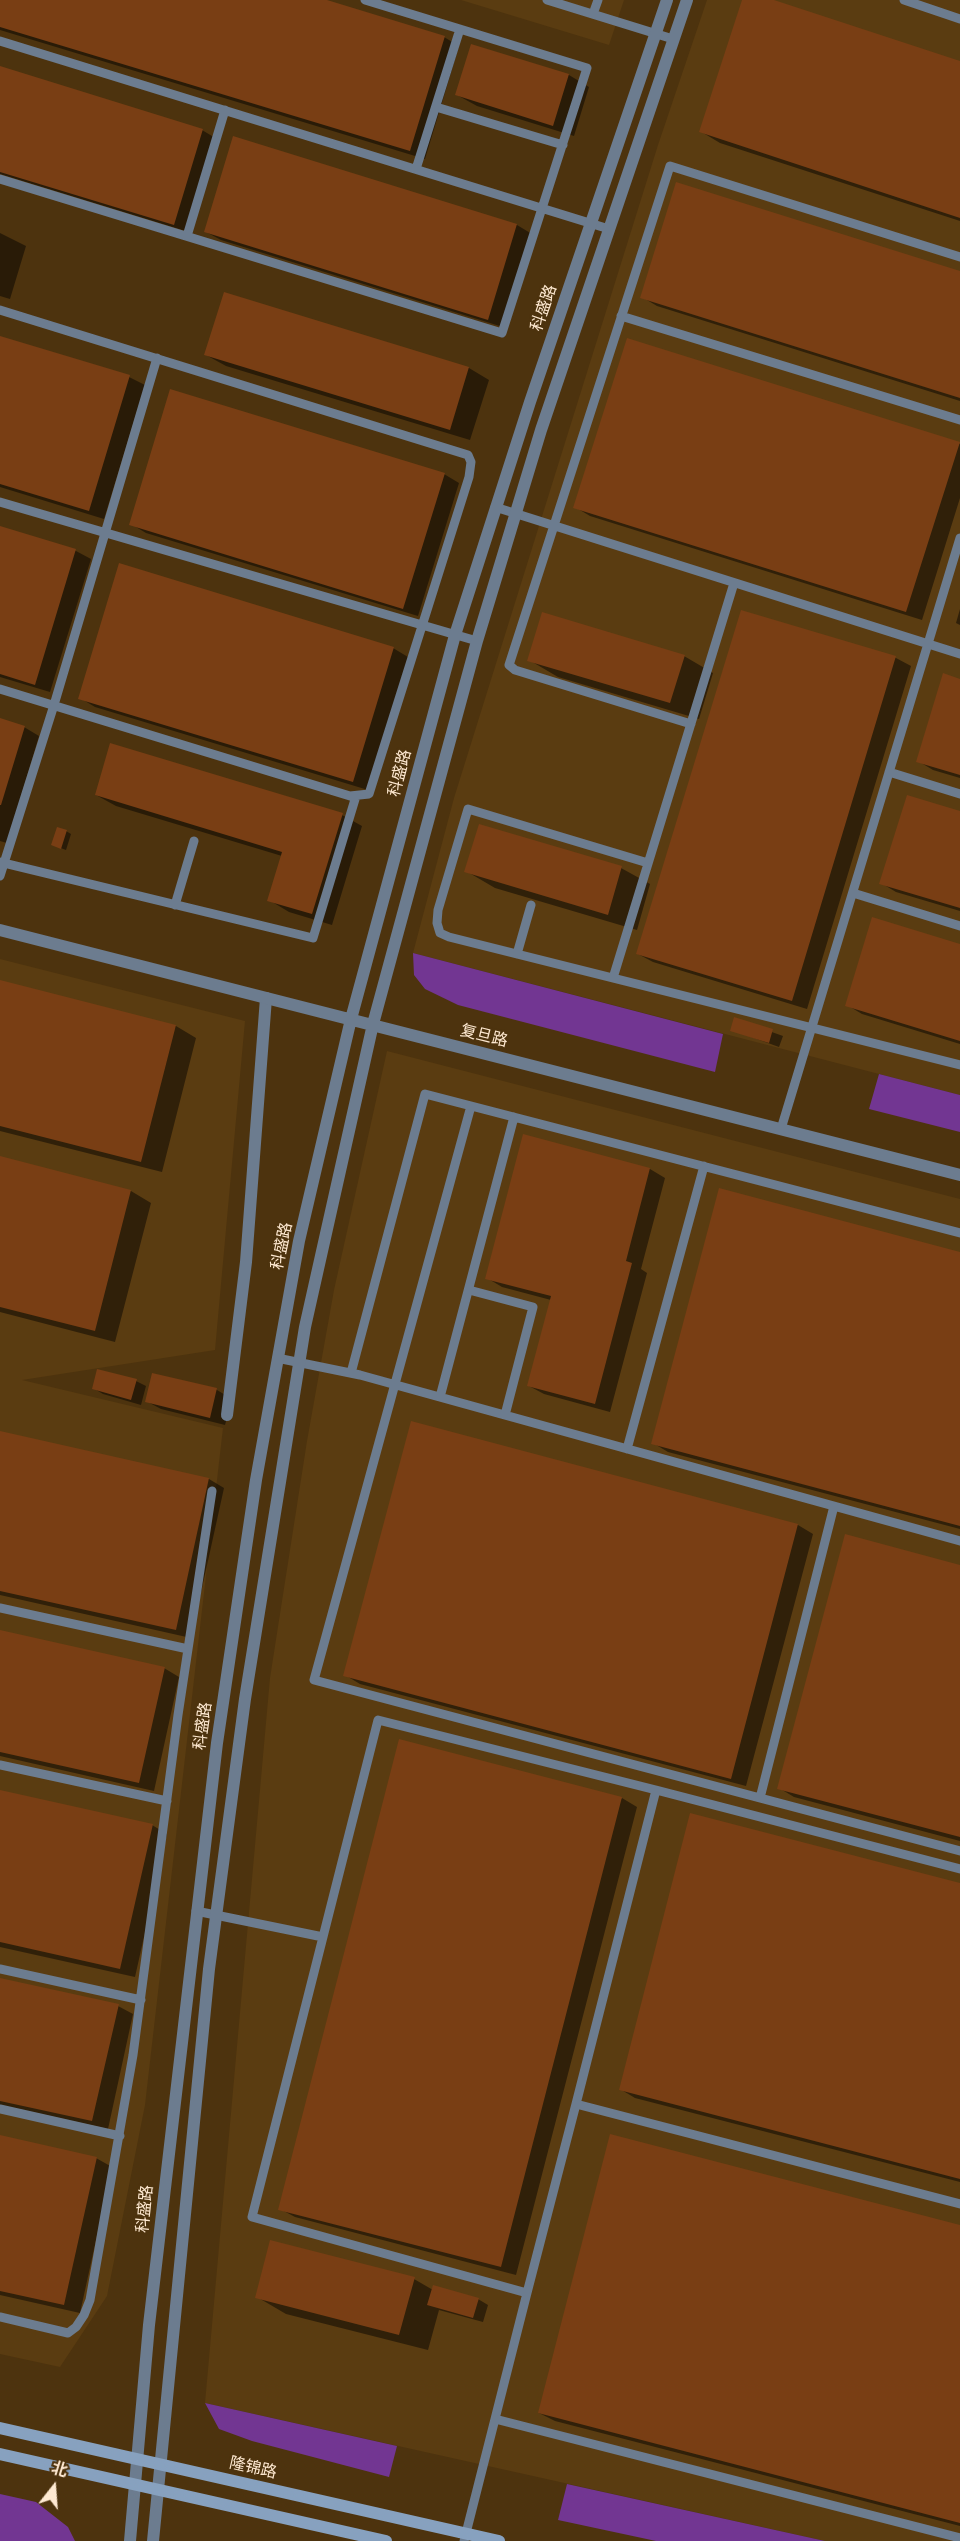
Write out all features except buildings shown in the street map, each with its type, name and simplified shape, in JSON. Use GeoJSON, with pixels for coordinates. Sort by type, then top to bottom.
{"type":"FeatureCollection","features":[{"type":"Feature","properties":{"kind":"main road","name":"隆锦路"},"geometry":{"type":"LineString","coordinates":[[0,2428],[465,2537],[499,2541]]}},
{"type":"Feature","properties":{"kind":"main road"},"geometry":{"type":"LineString","coordinates":[[0,2454],[386,2541]]}},
{"type":"Feature","properties":{"kind":"street","name":"科盛路"},"geometry":{"type":"LineString","coordinates":[[130,2541],[149,2325],[217,1743],[277,1358],[299,1241],[351,1019],[455,635],[495,507],[667,0]]}},
{"type":"Feature","properties":{"kind":"street"},"geometry":{"type":"LineString","coordinates":[[153,2541],[216,1916],[246,1687],[299,1361],[373,1024],[477,641],[515,514],[687,0]]}},
{"type":"Feature","properties":{"kind":"street","name":"复旦路"},"geometry":{"type":"LineString","coordinates":[[0,930],[960,1175]]}},
{"type":"Feature","properties":{"kind":"street"},"geometry":{"type":"LineString","coordinates":[[227,1415],[246,1262],[266,998]]}},
{"type":"Feature","properties":{"kind":"lane"},"geometry":{"type":"LineString","coordinates":[[0,179],[502,333],[587,68],[365,0]]}},
{"type":"Feature","properties":{"kind":"lane"},"geometry":{"type":"LineString","coordinates":[[547,0],[673,39]]}},
{"type":"Feature","properties":{"kind":"lane"},"geometry":{"type":"LineString","coordinates":[[593,14],[598,0]]}},
{"type":"Feature","properties":{"kind":"lane"},"geometry":{"type":"LineString","coordinates":[[904,0],[960,19]]}},
{"type":"Feature","properties":{"kind":"lane"},"geometry":{"type":"LineString","coordinates":[[416,169],[459,29]]}},
{"type":"Feature","properties":{"kind":"lane"},"geometry":{"type":"LineString","coordinates":[[0,41],[609,229]]}},
{"type":"Feature","properties":{"kind":"lane"},"geometry":{"type":"LineString","coordinates":[[436,106],[562,145]]}},
{"type":"Feature","properties":{"kind":"lane"},"geometry":{"type":"LineString","coordinates":[[187,236],[225,110]]}},
{"type":"Feature","properties":{"kind":"lane"},"geometry":{"type":"LineString","coordinates":[[691,724],[515,670],[510,665],[670,166],[960,257]]}},
{"type":"Feature","properties":{"kind":"lane"},"geometry":{"type":"LineString","coordinates":[[0,310],[468,455],[471,462],[469,477],[369,794],[356,796],[0,689]]}},
{"type":"Feature","properties":{"kind":"lane"},"geometry":{"type":"LineString","coordinates":[[621,316],[960,420]]}},
{"type":"Feature","properties":{"kind":"lane"},"geometry":{"type":"LineString","coordinates":[[0,876],[2,863],[54,705],[157,358]]}},
{"type":"Feature","properties":{"kind":"lane"},"geometry":{"type":"LineString","coordinates":[[0,502],[477,641]]}},
{"type":"Feature","properties":{"kind":"lane"},"geometry":{"type":"LineString","coordinates":[[495,507],[960,654]]}},
{"type":"Feature","properties":{"kind":"lane"},"geometry":{"type":"LineString","coordinates":[[781,1129],[960,538]]}},
{"type":"Feature","properties":{"kind":"lane"},"geometry":{"type":"LineString","coordinates":[[613,978],[734,583]]}},
{"type":"Feature","properties":{"kind":"lane"},"geometry":{"type":"LineString","coordinates":[[889,772],[960,794]]}},
{"type":"Feature","properties":{"kind":"lane"},"geometry":{"type":"LineString","coordinates":[[2,863],[313,938],[356,796]]}},
{"type":"Feature","properties":{"kind":"lane"},"geometry":{"type":"LineString","coordinates":[[648,863],[468,809],[438,910],[437,923],[440,933],[960,1065]]}},
{"type":"Feature","properties":{"kind":"lane"},"geometry":{"type":"LineString","coordinates":[[175,904],[194,841]]}},
{"type":"Feature","properties":{"kind":"lane"},"geometry":{"type":"LineString","coordinates":[[853,893],[960,926]]}},
{"type":"Feature","properties":{"kind":"lane"},"geometry":{"type":"LineString","coordinates":[[517,954],[531,905]]}},
{"type":"Feature","properties":{"kind":"lane"},"geometry":{"type":"LineString","coordinates":[[351,1373],[425,1094],[960,1233]]}},
{"type":"Feature","properties":{"kind":"lane"},"geometry":{"type":"LineString","coordinates":[[471,1106],[315,1680],[960,1851]]}},
{"type":"Feature","properties":{"kind":"lane"},"geometry":{"type":"LineString","coordinates":[[440,1397],[514,1117]]}},
{"type":"Feature","properties":{"kind":"lane"},"geometry":{"type":"LineString","coordinates":[[627,1449],[704,1166]]}},
{"type":"Feature","properties":{"kind":"lane"},"geometry":{"type":"LineString","coordinates":[[469,1290],[533,1307],[505,1416]]}},
{"type":"Feature","properties":{"kind":"lane"},"geometry":{"type":"LineString","coordinates":[[277,1358],[351,1373],[960,1541]]}},
{"type":"Feature","properties":{"kind":"lane"},"geometry":{"type":"LineString","coordinates":[[0,2317],[68,2333],[76,2327],[84,2315],[90,2300],[120,2136],[141,2000],[188,1649],[212,1491]]}},
{"type":"Feature","properties":{"kind":"lane"},"geometry":{"type":"LineString","coordinates":[[760,1798],[834,1506]]}},
{"type":"Feature","properties":{"kind":"lane"},"geometry":{"type":"LineString","coordinates":[[0,1608],[188,1649]]}},
{"type":"Feature","properties":{"kind":"lane"},"geometry":{"type":"LineString","coordinates":[[527,2293],[252,2217],[378,1720],[960,1869]]}},
{"type":"Feature","properties":{"kind":"lane"},"geometry":{"type":"LineString","coordinates":[[0,1765],[167,1801]]}},
{"type":"Feature","properties":{"kind":"lane"},"geometry":{"type":"LineString","coordinates":[[465,2537],[656,1790]]}},
{"type":"Feature","properties":{"kind":"lane"},"geometry":{"type":"LineString","coordinates":[[196,1911],[323,1937]]}},
{"type":"Feature","properties":{"kind":"lane"},"geometry":{"type":"LineString","coordinates":[[0,1969],[141,2000]]}},
{"type":"Feature","properties":{"kind":"lane"},"geometry":{"type":"LineString","coordinates":[[576,2104],[960,2204]]}},
{"type":"Feature","properties":{"kind":"lane"},"geometry":{"type":"LineString","coordinates":[[0,2109],[120,2136]]}},
{"type":"Feature","properties":{"kind":"lane"},"geometry":{"type":"LineString","coordinates":[[495,2419],[960,2538]]}},
{"type":"Feature","properties":{"kind":"shaded area"},"geometry":{"type":"Polygon","coordinates":[[[461,0],[624,0],[609,45],[461,0]]]}},
{"type":"Feature","properties":{"kind":"shaded area"},"geometry":{"type":"Polygon","coordinates":[[[707,0],[960,0],[960,1095],[413,953],[454,798],[658,145],[707,0]]]}},
{"type":"Feature","properties":{"kind":"shaded area"},"geometry":{"type":"Polygon","coordinates":[[[413,953],[723,1034],[715,1072],[458,1005],[425,989],[414,975],[413,953]]]}},
{"type":"Feature","properties":{"kind":"shaded area"},"geometry":{"type":"Polygon","coordinates":[[[0,959],[245,1021],[215,1350],[22,1380],[223,1428],[145,2105],[107,2296],[60,2367],[0,2354],[0,959]]]}},
{"type":"Feature","properties":{"kind":"shaded area"},"geometry":{"type":"Polygon","coordinates":[[[387,1051],[960,1199],[960,2541],[825,2541],[205,2403],[270,1678],[307,1441],[334,1290],[387,1051]]]}},
{"type":"Feature","properties":{"kind":"shaded area"},"geometry":{"type":"Polygon","coordinates":[[[879,1074],[960,1095],[960,1132],[869,1109],[879,1074]]]}},
{"type":"Feature","properties":{"kind":"shaded area"},"geometry":{"type":"Polygon","coordinates":[[[205,2403],[397,2446],[389,2477],[252,2441],[219,2429],[205,2403]]]}},
{"type":"Feature","properties":{"kind":"shaded area"},"geometry":{"type":"Polygon","coordinates":[[[567,2484],[825,2541],[656,2541],[558,2520],[567,2484]]]}},
{"type":"Feature","properties":{"kind":"shaded area"},"geometry":{"type":"Polygon","coordinates":[[[0,2494],[36,2502],[68,2527],[75,2541],[0,2541],[0,2494]]]}}]}
